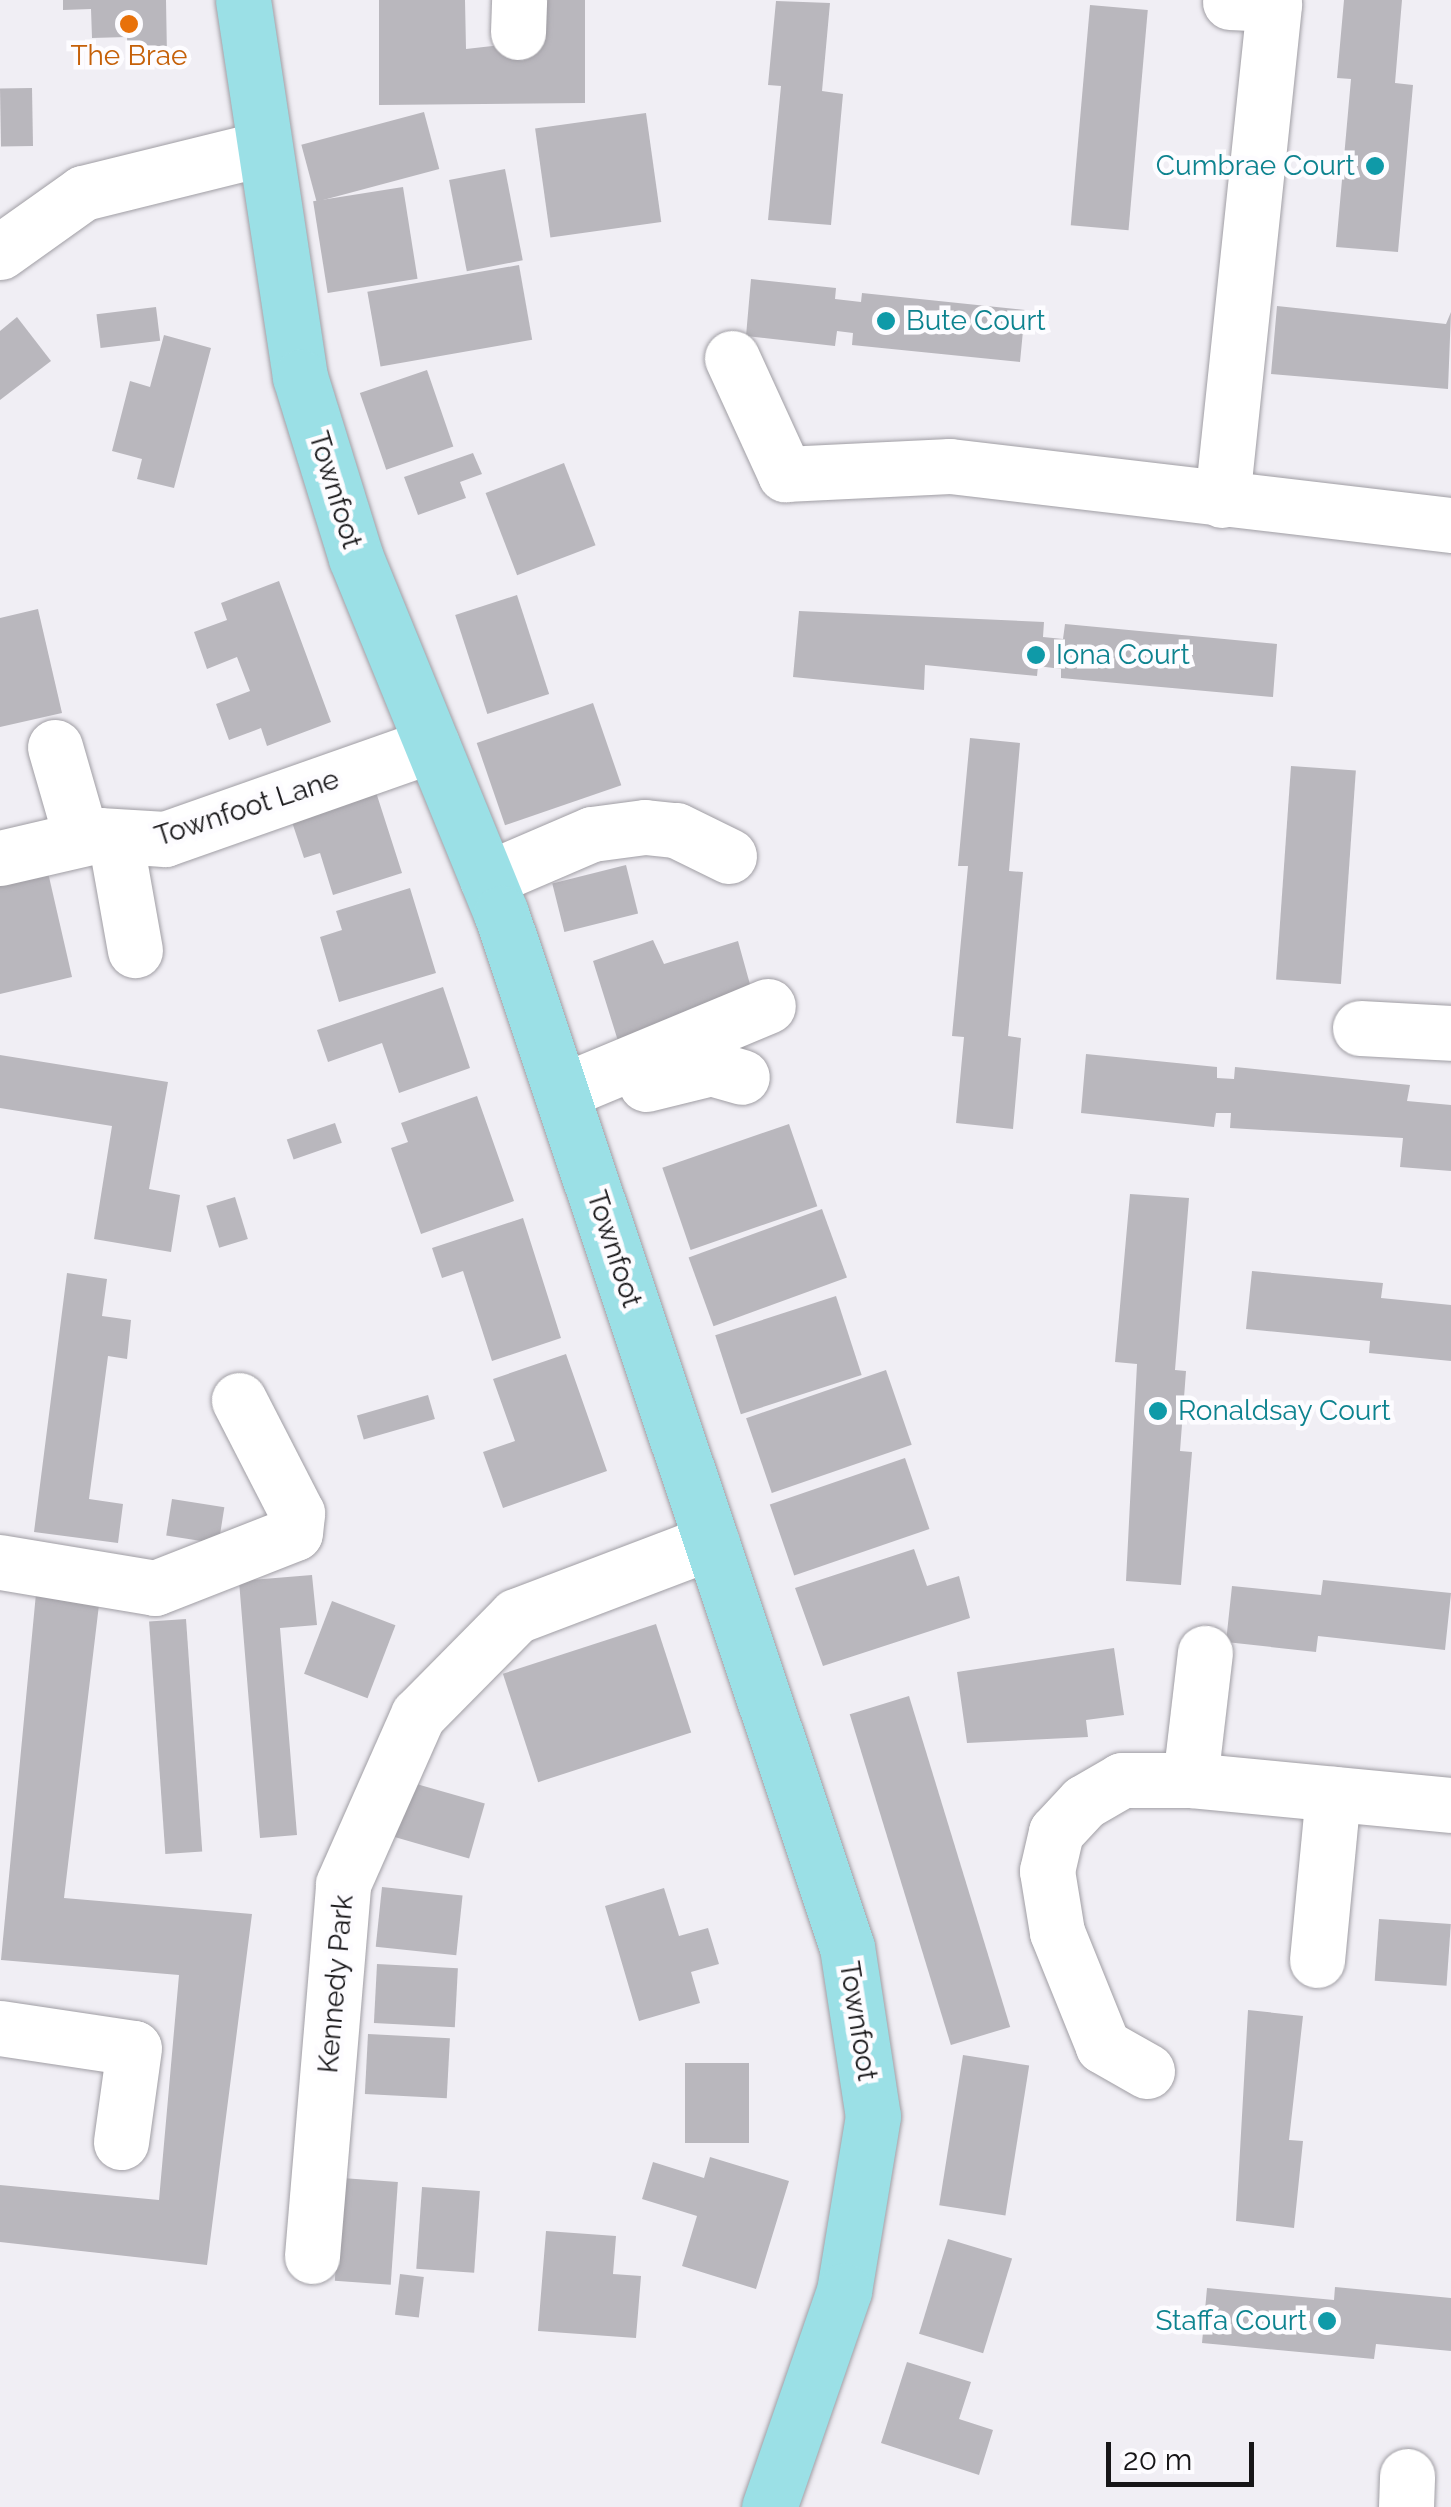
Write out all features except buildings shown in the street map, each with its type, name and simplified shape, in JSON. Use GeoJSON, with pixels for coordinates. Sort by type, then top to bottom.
{"type":"FeatureCollection","features":[{"type":"Feature","properties":{"kind":"main road","name":"Townfoot"},"geometry":{"type":"LineString","coordinates":[[242,0],[300,376],[356,558],[488,878],[847,1948],[873,2116],[844,2292],[773,2506]]}},
{"type":"Feature","properties":{"kind":"street"},"geometry":{"type":"LineString","coordinates":[[1222,500],[1274,4],[1230,2]]}},
{"type":"Feature","properties":{"kind":"street"},"geometry":{"type":"LineString","coordinates":[[0,252],[82,193],[264,148]]}},
{"type":"Feature","properties":{"kind":"street"},"geometry":{"type":"LineString","coordinates":[[732,358],[785,474],[950,466],[1451,525]]}},
{"type":"Feature","properties":{"kind":"street","name":"Townfoot Lane"},"geometry":{"type":"LineString","coordinates":[[0,858],[98,838],[166,839],[432,745]]}},
{"type":"Feature","properties":{"kind":"street"},"geometry":{"type":"LineString","coordinates":[[55,747],[98,838],[135,950]]}},
{"type":"Feature","properties":{"kind":"street"},"geometry":{"type":"LineString","coordinates":[[488,878],[592,834],[645,827],[676,830],[730,856]]}},
{"type":"Feature","properties":{"kind":"street"},"geometry":{"type":"LineString","coordinates":[[564,1100],[768,1006]]}},
{"type":"Feature","properties":{"kind":"street"},"geometry":{"type":"LineString","coordinates":[[1360,1028],[1451,1033]]}},
{"type":"Feature","properties":{"kind":"street"},"geometry":{"type":"LineString","coordinates":[[564,1100],[712,1068],[742,1077]]}},
{"type":"Feature","properties":{"kind":"street"},"geometry":{"type":"LineString","coordinates":[[0,1562],[155,1588],[294,1534],[297,1513],[239,1400]]}},
{"type":"Feature","properties":{"kind":"street","name":"Kennedy Park"},"geometry":{"type":"LineString","coordinates":[[312,2256],[344,1884],[418,1715],[516,1616],[711,1542]]}},
{"type":"Feature","properties":{"kind":"street"},"geometry":{"type":"LineString","coordinates":[[1190,1780],[1205,1652]]}},
{"type":"Feature","properties":{"kind":"street"},"geometry":{"type":"LineString","coordinates":[[1147,2070],[1103,2046],[1057,1932],[1047,1871],[1056,1832],[1084,1802],[1122,1780],[1190,1780],[1451,1805]]}},
{"type":"Feature","properties":{"kind":"street"},"geometry":{"type":"LineString","coordinates":[[1317,1960],[1332,1794]]}},
{"type":"Feature","properties":{"kind":"street"},"geometry":{"type":"LineString","coordinates":[[0,2028],[134,2048],[121,2142]]}},
{"type":"Feature","properties":{"kind":"place","name":"The Brae"},"geometry":{"type":"Point","coordinates":[129,24]}},
{"type":"Feature","properties":{"kind":"place","name":"Cumbrae Court"},"geometry":{"type":"Point","coordinates":[1375,166]}},
{"type":"Feature","properties":{"kind":"place","name":"Bute Court"},"geometry":{"type":"Point","coordinates":[886,321]}},
{"type":"Feature","properties":{"kind":"place","name":"Iona Court"},"geometry":{"type":"Point","coordinates":[1036,655]}},
{"type":"Feature","properties":{"kind":"place","name":"Ronaldsay Court"},"geometry":{"type":"Point","coordinates":[1158,1411]}},
{"type":"Feature","properties":{"kind":"place","name":"Staffa Court"},"geometry":{"type":"Point","coordinates":[1327,2321]}}]}
